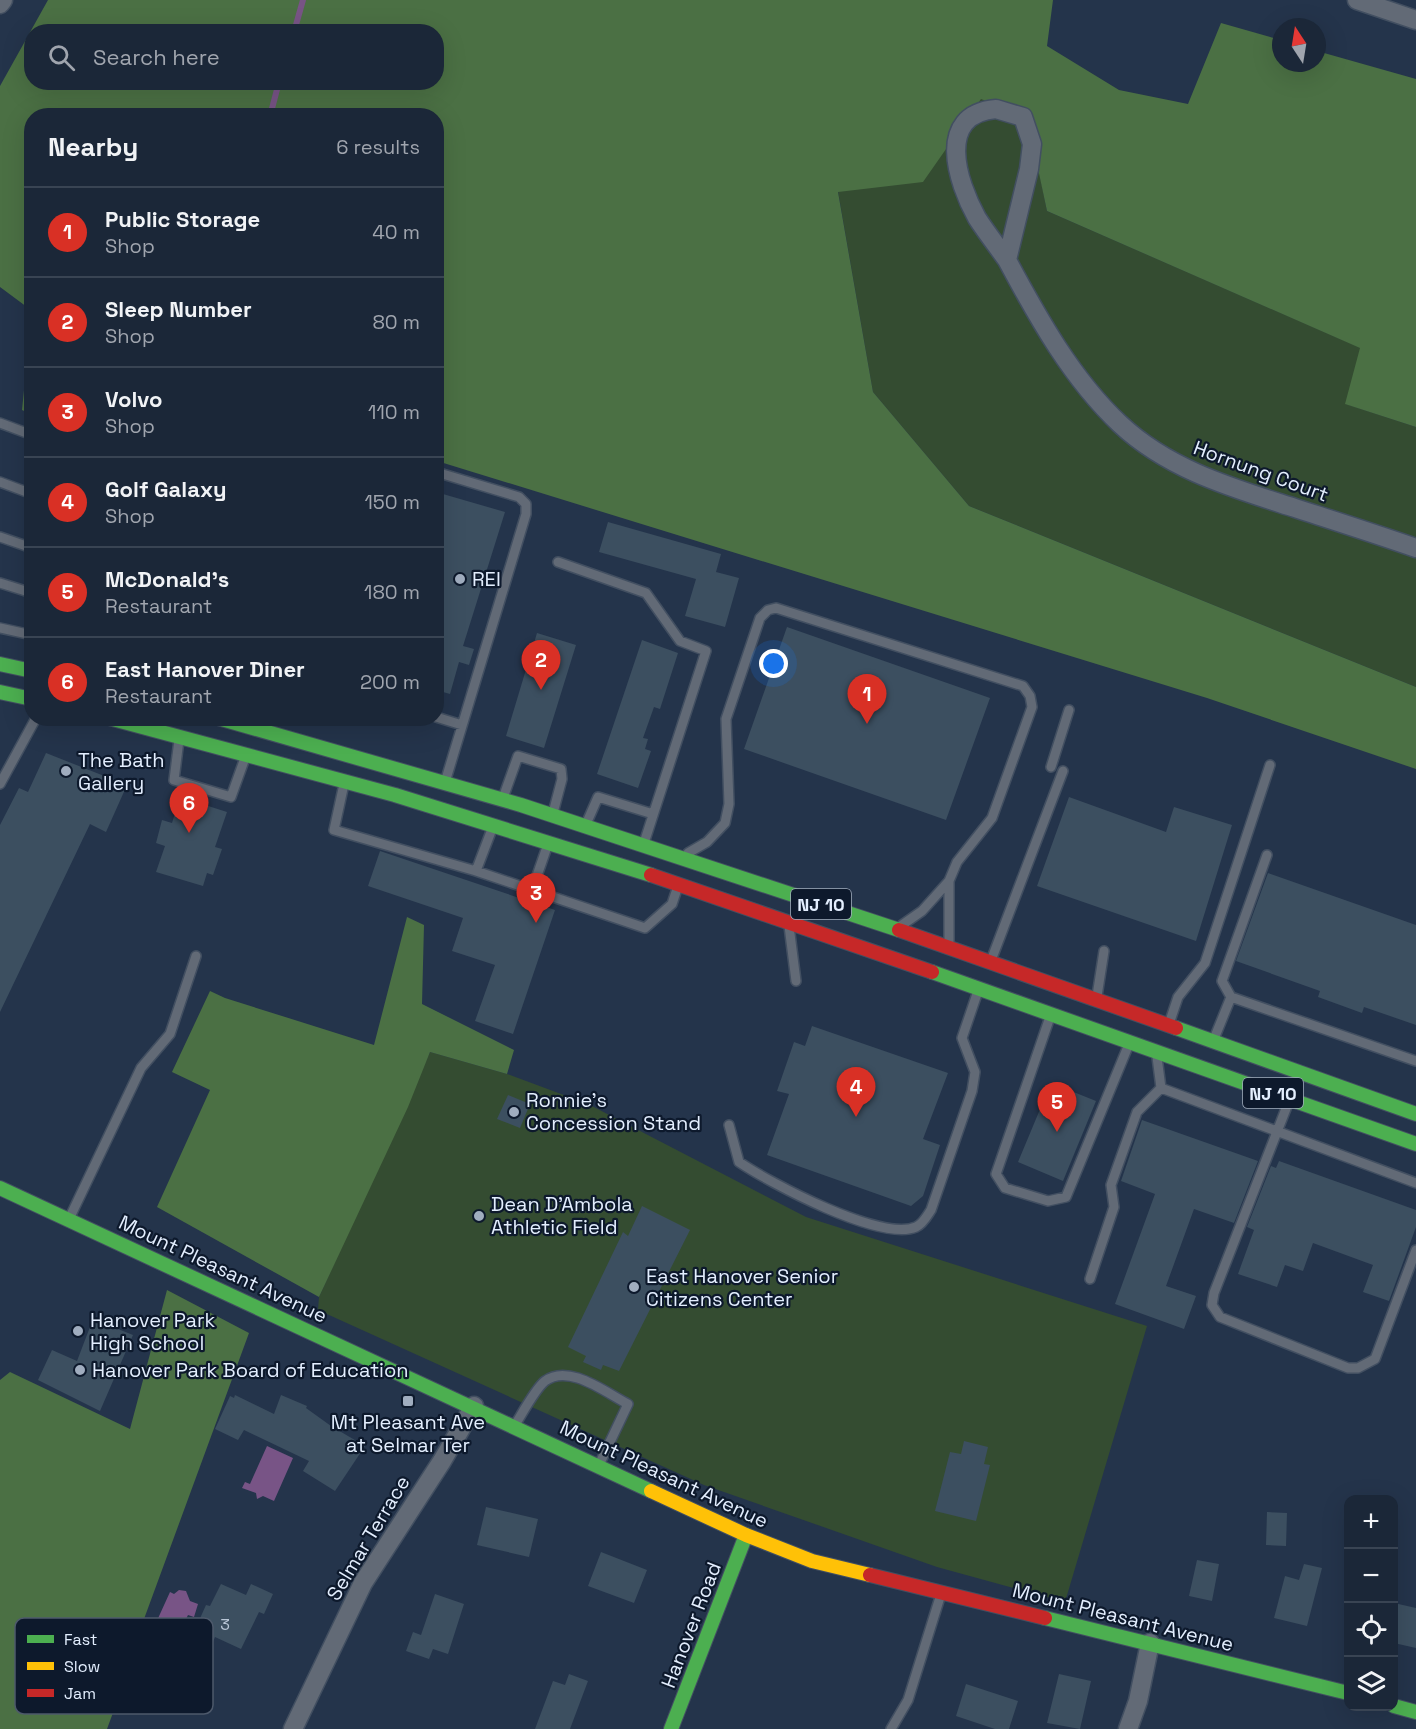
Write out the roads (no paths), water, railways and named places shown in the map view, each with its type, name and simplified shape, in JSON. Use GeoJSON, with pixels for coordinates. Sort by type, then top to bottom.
{"type":"FeatureCollection","features":[{"type":"Feature","properties":{"kind":"main road"},"geometry":{"type":"LineString","coordinates":[[0,664],[24,669]]}},
{"type":"Feature","properties":{"kind":"main road"},"geometry":{"type":"LineString","coordinates":[[7,696],[24,698]]}},
{"type":"Feature","properties":{"kind":"main road","name":"NJ 10"},"geometry":{"type":"LineString","coordinates":[[139,726],[549,841],[789,921],[1416,1144]]}},
{"type":"Feature","properties":{"kind":"main road","name":"NJ 10"},"geometry":{"type":"LineString","coordinates":[[255,726],[445,781],[683,856],[896,929],[1416,1114]]}},
{"type":"Feature","properties":{"kind":"main road","name":"Mount Pleasant Avenue"},"geometry":{"type":"LineString","coordinates":[[0,1188],[746,1534],[812,1561],[1344,1692]]}},
{"type":"Feature","properties":{"kind":"main road","name":"Hanover Road"},"geometry":{"type":"LineString","coordinates":[[671,1729],[746,1534]]}},
{"type":"Feature","properties":{"kind":"main road"},"geometry":{"type":"LineString","coordinates":[[1398,1707],[1416,1712]]}},
{"type":"Feature","properties":{"kind":"street"},"geometry":{"type":"LineString","coordinates":[[0,4],[3,0]]}},
{"type":"Feature","properties":{"kind":"street"},"geometry":{"type":"LineString","coordinates":[[1357,0],[1416,20]]}},
{"type":"Feature","properties":{"kind":"street","name":"Hornung Court"},"geometry":{"type":"LineString","coordinates":[[1007,260],[1029,169],[1032,144],[1023,117],[996,109],[982,110],[969,117],[961,128],[956,156],[961,181],[977,217],[1007,260],[1028,298],[1084,384],[1122,426],[1150,448],[1180,466],[1219,484],[1416,548]]}},
{"type":"Feature","properties":{"kind":"street","name":"Selmar Terrace"},"geometry":{"type":"LineString","coordinates":[[293,1729],[363,1583],[442,1461],[474,1406]]}},
{"type":"Feature","properties":{"kind":"street"},"geometry":{"type":"LineString","coordinates":[[1128,1729],[1138,1701],[1150,1643]]}},
{"type":"Feature","properties":{"kind":"lane"},"geometry":{"type":"LineString","coordinates":[[0,423],[24,432]]}},
{"type":"Feature","properties":{"kind":"lane"},"geometry":{"type":"LineString","coordinates":[[444,474],[519,497],[526,504],[526,514],[445,781]]}},
{"type":"Feature","properties":{"kind":"lane"},"geometry":{"type":"LineString","coordinates":[[0,482],[24,491]]}},
{"type":"Feature","properties":{"kind":"lane"},"geometry":{"type":"LineString","coordinates":[[0,537],[24,545]]}},
{"type":"Feature","properties":{"kind":"lane"},"geometry":{"type":"LineString","coordinates":[[558,562],[646,593],[680,640],[706,651],[644,843]]}},
{"type":"Feature","properties":{"kind":"lane"},"geometry":{"type":"LineString","coordinates":[[0,582],[24,590]]}},
{"type":"Feature","properties":{"kind":"lane"},"geometry":{"type":"LineString","coordinates":[[683,856],[707,842],[725,823],[729,804],[726,719],[760,618],[768,610],[776,608],[1023,686],[1030,696],[1032,706],[992,818],[957,862],[949,881],[922,911],[896,929]]}},
{"type":"Feature","properties":{"kind":"lane"},"geometry":{"type":"LineString","coordinates":[[0,628],[24,633]]}},
{"type":"Feature","properties":{"kind":"lane"},"geometry":{"type":"LineString","coordinates":[[1051,767],[1069,710]]}},
{"type":"Feature","properties":{"kind":"lane"},"geometry":{"type":"LineString","coordinates":[[444,719],[462,725]]}},
{"type":"Feature","properties":{"kind":"lane"},"geometry":{"type":"LineString","coordinates":[[0,784],[32,726]]}},
{"type":"Feature","properties":{"kind":"lane"},"geometry":{"type":"LineString","coordinates":[[180,737],[174,780],[231,797],[246,755]]}},
{"type":"Feature","properties":{"kind":"lane"},"geometry":{"type":"LineString","coordinates":[[503,799],[518,756],[561,769],[562,779],[552,815]]}},
{"type":"Feature","properties":{"kind":"lane"},"geometry":{"type":"LineString","coordinates":[[1168,1027],[1178,997],[1205,963],[1270,765]]}},
{"type":"Feature","properties":{"kind":"lane"},"geometry":{"type":"LineString","coordinates":[[990,963],[1064,771]]}},
{"type":"Feature","properties":{"kind":"lane"},"geometry":{"type":"LineString","coordinates":[[345,782],[334,830],[476,871],[645,928],[672,904],[678,884]]}},
{"type":"Feature","properties":{"kind":"lane"},"geometry":{"type":"LineString","coordinates":[[586,825],[598,797],[653,814]]}},
{"type":"Feature","properties":{"kind":"lane"},"geometry":{"type":"LineString","coordinates":[[476,871],[494,825]]}},
{"type":"Feature","properties":{"kind":"lane"},"geometry":{"type":"LineString","coordinates":[[532,890],[549,841]]}},
{"type":"Feature","properties":{"kind":"lane"},"geometry":{"type":"LineString","coordinates":[[1267,855],[1222,981],[1231,997],[1416,1061]]}},
{"type":"Feature","properties":{"kind":"lane"},"geometry":{"type":"LineString","coordinates":[[949,881],[949,949]]}},
{"type":"Feature","properties":{"kind":"lane"},"geometry":{"type":"LineString","coordinates":[[789,921],[795,981]]}},
{"type":"Feature","properties":{"kind":"lane"},"geometry":{"type":"LineString","coordinates":[[1096,1001],[1104,951]]}},
{"type":"Feature","properties":{"kind":"lane"},"geometry":{"type":"LineString","coordinates":[[69,1219],[141,1068],[170,1034],[196,956]]}},
{"type":"Feature","properties":{"kind":"lane"},"geometry":{"type":"LineString","coordinates":[[729,1125],[739,1162],[759,1176],[814,1203],[863,1222],[899,1230],[915,1227],[925,1220],[931,1210],[972,1090],[975,1072],[962,1038],[979,988]]}},
{"type":"Feature","properties":{"kind":"lane"},"geometry":{"type":"LineString","coordinates":[[1213,1042],[1231,997]]}},
{"type":"Feature","properties":{"kind":"lane"},"geometry":{"type":"LineString","coordinates":[[1051,1014],[996,1174],[1005,1188],[1048,1201],[1066,1197],[1130,1042]]}},
{"type":"Feature","properties":{"kind":"lane"},"geometry":{"type":"LineString","coordinates":[[1156,1052],[1161,1088]]}},
{"type":"Feature","properties":{"kind":"lane"},"geometry":{"type":"LineString","coordinates":[[1161,1088],[1416,1183]]}},
{"type":"Feature","properties":{"kind":"lane"},"geometry":{"type":"LineString","coordinates":[[1090,1279],[1114,1207],[1111,1185],[1137,1112],[1161,1088]]}},
{"type":"Feature","properties":{"kind":"lane"},"geometry":{"type":"LineString","coordinates":[[1290,1099],[1214,1293],[1212,1305],[1215,1311],[1220,1317],[1348,1368],[1358,1368],[1375,1359],[1416,1251]]}},
{"type":"Feature","properties":{"kind":"lane"},"geometry":{"type":"LineString","coordinates":[[514,1426],[545,1381],[561,1376],[575,1377],[628,1404],[599,1465]]}},
{"type":"Feature","properties":{"kind":"lane"},"geometry":{"type":"LineString","coordinates":[[891,1729],[908,1700],[942,1592]]}},
{"type":"Feature","properties":{"kind":"waterway"},"geometry":{"type":"LineString","coordinates":[[296,24],[303,0]]}},
{"type":"Feature","properties":{"kind":"waterway"},"geometry":{"type":"LineString","coordinates":[[272,108],[277,90]]}},
{"type":"Feature","properties":{"kind":"place","name":"REI"},"geometry":{"type":"Point","coordinates":[460,579]}},
{"type":"Feature","properties":{"kind":"place","name":"Sleep Number"},"geometry":{"type":"Point","coordinates":[541,690]}},
{"type":"Feature","properties":{"kind":"place","name":"Public Storage"},"geometry":{"type":"Point","coordinates":[867,724]}},
{"type":"Feature","properties":{"kind":"place","name":"The Bath Gallery"},"geometry":{"type":"Point","coordinates":[66,771]}},
{"type":"Feature","properties":{"kind":"place","name":"East Hanover Diner"},"geometry":{"type":"Point","coordinates":[189,833]}},
{"type":"Feature","properties":{"kind":"place","name":"Volvo"},"geometry":{"type":"Point","coordinates":[536,923]}},
{"type":"Feature","properties":{"kind":"place","name":"Ronnie's Concession Stand"},"geometry":{"type":"Point","coordinates":[514,1112]}},
{"type":"Feature","properties":{"kind":"place","name":"Golf Galaxy"},"geometry":{"type":"Point","coordinates":[856,1117]}},
{"type":"Feature","properties":{"kind":"place","name":"McDonald's"},"geometry":{"type":"Point","coordinates":[1057,1132]}},
{"type":"Feature","properties":{"kind":"place","name":"Dean D'Ambola Athletic Field"},"geometry":{"type":"Point","coordinates":[479,1216]}},
{"type":"Feature","properties":{"kind":"place","name":"East Hanover Senior Citizens Center"},"geometry":{"type":"Point","coordinates":[634,1287]}},
{"type":"Feature","properties":{"kind":"place","name":"Hanover Park High School"},"geometry":{"type":"Point","coordinates":[78,1331]}},
{"type":"Feature","properties":{"kind":"place","name":"Hanover Park Board of Education"},"geometry":{"type":"Point","coordinates":[80,1370]}},
{"type":"Feature","properties":{"kind":"place","name":"Mt Pleasant Ave at Selmar Ter"},"geometry":{"type":"Point","coordinates":[408,1401]}}]}
